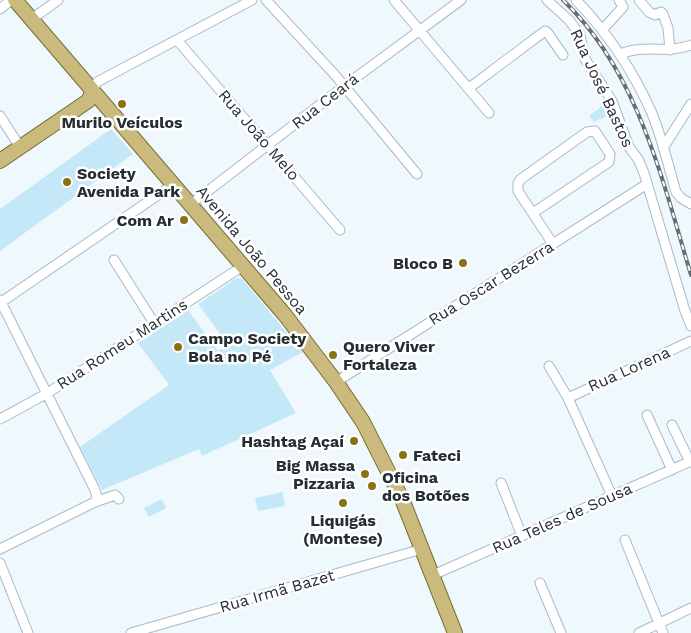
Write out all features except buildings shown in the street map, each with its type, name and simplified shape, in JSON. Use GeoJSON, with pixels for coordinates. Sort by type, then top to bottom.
{"type":"FeatureCollection","features":[{"type":"Feature","properties":{"kind":"main road","name":"Avenida João Pessoa"},"geometry":{"type":"LineString","coordinates":[[15,0],[285,315],[336,382],[363,422],[402,500],[455,633]]}},
{"type":"Feature","properties":{"kind":"main road"},"geometry":{"type":"LineString","coordinates":[[0,161],[88,101],[93,91]]}},
{"type":"Feature","properties":{"kind":"street"},"geometry":{"type":"LineString","coordinates":[[0,9],[11,0]]}},
{"type":"Feature","properties":{"kind":"street"},"geometry":{"type":"LineString","coordinates":[[32,19],[58,0]]}},
{"type":"Feature","properties":{"kind":"street"},"geometry":{"type":"LineString","coordinates":[[93,91],[97,82],[252,0]]}},
{"type":"Feature","properties":{"kind":"street"},"geometry":{"type":"LineString","coordinates":[[266,0],[335,75],[417,174]]}},
{"type":"Feature","properties":{"kind":"street"},"geometry":{"type":"LineString","coordinates":[[394,0],[489,113]]}},
{"type":"Feature","properties":{"kind":"street","name":"Rua Ceará"},"geometry":{"type":"LineString","coordinates":[[191,204],[343,87],[461,0]]}},
{"type":"Feature","properties":{"kind":"street","name":"Rua José Bastos"},"geometry":{"type":"LineString","coordinates":[[547,0],[569,20],[580,36],[584,59],[612,101],[628,147],[638,159],[691,326]]}},
{"type":"Feature","properties":{"kind":"street","name":"Rua José Bastos"},"geometry":{"type":"LineString","coordinates":[[576,0],[603,28],[633,74],[651,112],[676,192],[680,198],[691,204]]}},
{"type":"Feature","properties":{"kind":"street"},"geometry":{"type":"LineString","coordinates":[[639,0],[651,14],[655,16],[661,12],[664,14],[668,28],[670,50]]}},
{"type":"Feature","properties":{"kind":"street"},"geometry":{"type":"LineString","coordinates":[[603,28],[621,4]]}},
{"type":"Feature","properties":{"kind":"street"},"geometry":{"type":"LineString","coordinates":[[469,88],[545,31],[548,32],[563,55]]}},
{"type":"Feature","properties":{"kind":"street","name":"Rua João Melo"},"geometry":{"type":"LineString","coordinates":[[177,40],[340,230]]}},
{"type":"Feature","properties":{"kind":"street"},"geometry":{"type":"LineString","coordinates":[[621,54],[636,49],[670,50],[691,46]]}},
{"type":"Feature","properties":{"kind":"street"},"geometry":{"type":"LineString","coordinates":[[663,148],[691,104]]}},
{"type":"Feature","properties":{"kind":"street"},"geometry":{"type":"LineString","coordinates":[[0,116],[20,147]]}},
{"type":"Feature","properties":{"kind":"street"},"geometry":{"type":"LineString","coordinates":[[533,213],[609,162],[610,154],[599,134],[595,131],[587,132],[518,183],[518,191],[552,244]]}},
{"type":"Feature","properties":{"kind":"street"},"geometry":{"type":"LineString","coordinates":[[95,502],[97,497],[95,490],[0,302],[174,184]]}},
{"type":"Feature","properties":{"kind":"street","name":"Rua Oscar Bezerra"},"geometry":{"type":"LineString","coordinates":[[336,382],[552,244],[580,230],[647,184]]}},
{"type":"Feature","properties":{"kind":"street"},"geometry":{"type":"LineString","coordinates":[[114,260],[154,323]]}},
{"type":"Feature","properties":{"kind":"street","name":"Rua Romeu Martins"},"geometry":{"type":"LineString","coordinates":[[0,419],[46,394],[243,266]]}},
{"type":"Feature","properties":{"kind":"street","name":"Rua Lorena"},"geometry":{"type":"LineString","coordinates":[[568,398],[691,342]]}},
{"type":"Feature","properties":{"kind":"street"},"geometry":{"type":"LineString","coordinates":[[549,366],[568,398],[612,496]]}},
{"type":"Feature","properties":{"kind":"street"},"geometry":{"type":"LineString","coordinates":[[647,415],[672,470]]}},
{"type":"Feature","properties":{"kind":"street"},"geometry":{"type":"LineString","coordinates":[[672,425],[691,462]]}},
{"type":"Feature","properties":{"kind":"street","name":"Rua Teles de Sousa"},"geometry":{"type":"LineString","coordinates":[[433,575],[691,462]]}},
{"type":"Feature","properties":{"kind":"street"},"geometry":{"type":"LineString","coordinates":[[501,483],[522,536]]}},
{"type":"Feature","properties":{"kind":"street"},"geometry":{"type":"LineString","coordinates":[[0,549],[95,502],[114,495],[119,499]]}},
{"type":"Feature","properties":{"kind":"street"},"geometry":{"type":"LineString","coordinates":[[625,540],[663,633]]}},
{"type":"Feature","properties":{"kind":"street","name":"Rua Irmã Bazet"},"geometry":{"type":"LineString","coordinates":[[131,633],[422,548]]}},
{"type":"Feature","properties":{"kind":"street"},"geometry":{"type":"LineString","coordinates":[[0,563],[28,633]]}},
{"type":"Feature","properties":{"kind":"street"},"geometry":{"type":"LineString","coordinates":[[540,583],[561,633]]}},
{"type":"Feature","properties":{"kind":"street"},"geometry":{"type":"LineString","coordinates":[[639,633],[691,608]]}},
{"type":"Feature","properties":{"kind":"shaded area"},"geometry":{"type":"Polygon","coordinates":[[[605,104],[609,115],[594,122],[589,116],[605,104]]]}},
{"type":"Feature","properties":{"kind":"shaded area","name":"Society Avenida Park"},"geometry":{"type":"Polygon","coordinates":[[[111,129],[133,154],[0,251],[0,209],[111,129]]]}},
{"type":"Feature","properties":{"kind":"shaded area"},"geometry":{"type":"Polygon","coordinates":[[[237,278],[242,279],[303,352],[270,370],[296,413],[202,456],[199,449],[102,490],[80,447],[169,385],[138,343],[188,310],[218,351],[228,345],[198,304],[237,278]]]}},
{"type":"Feature","properties":{"kind":"shaded area"},"geometry":{"type":"Polygon","coordinates":[[[283,492],[285,506],[258,511],[255,498],[283,492]]]}},
{"type":"Feature","properties":{"kind":"shaded area"},"geometry":{"type":"Polygon","coordinates":[[[162,499],[166,508],[149,517],[144,508],[162,499]]]}},
{"type":"Feature","properties":{"kind":"railway"},"geometry":{"type":"LineString","coordinates":[[563,0],[589,29],[611,60],[629,93],[658,165],[691,275]]}},
{"type":"Feature","properties":{"kind":"place","name":"Murilo Veículos"},"geometry":{"type":"Point","coordinates":[122,104]}},
{"type":"Feature","properties":{"kind":"place","name":"Society Avenida Park"},"geometry":{"type":"Point","coordinates":[67,182]}},
{"type":"Feature","properties":{"kind":"place","name":"Com Ar"},"geometry":{"type":"Point","coordinates":[184,220]}},
{"type":"Feature","properties":{"kind":"place","name":"Bloco B"},"geometry":{"type":"Point","coordinates":[463,263]}},
{"type":"Feature","properties":{"kind":"place","name":"Campo Society Bola no Pé"},"geometry":{"type":"Point","coordinates":[178,347]}},
{"type":"Feature","properties":{"kind":"place","name":"Quero Viver Fortaleza"},"geometry":{"type":"Point","coordinates":[333,355]}},
{"type":"Feature","properties":{"kind":"place","name":"Hashtag Açaí"},"geometry":{"type":"Point","coordinates":[354,441]}},
{"type":"Feature","properties":{"kind":"place","name":"Fateci"},"geometry":{"type":"Point","coordinates":[403,455]}},
{"type":"Feature","properties":{"kind":"place","name":"Big Massa Pizzaria"},"geometry":{"type":"Point","coordinates":[365,474]}},
{"type":"Feature","properties":{"kind":"place","name":"Oficina dos Botões"},"geometry":{"type":"Point","coordinates":[372,486]}},
{"type":"Feature","properties":{"kind":"place","name":"Liquigás (Montese)"},"geometry":{"type":"Point","coordinates":[343,503]}}]}
